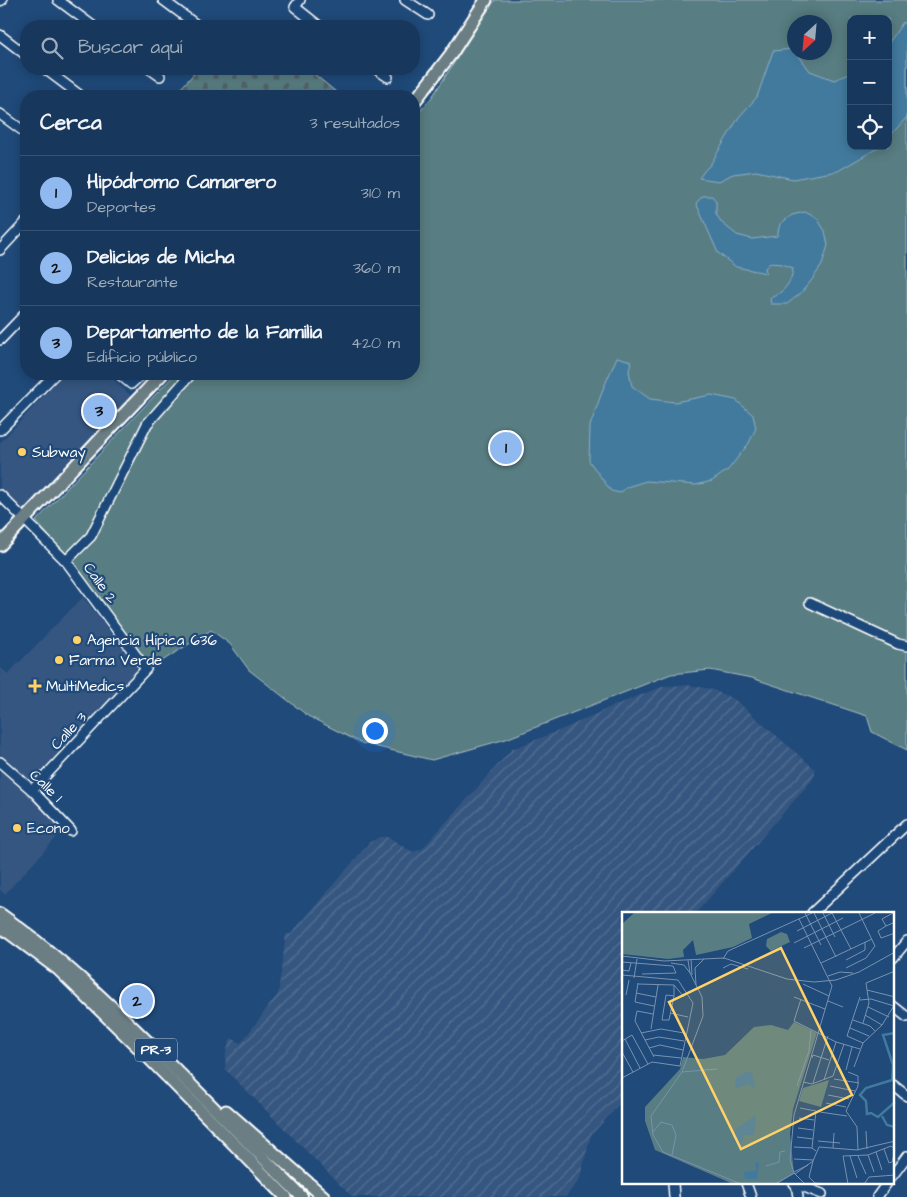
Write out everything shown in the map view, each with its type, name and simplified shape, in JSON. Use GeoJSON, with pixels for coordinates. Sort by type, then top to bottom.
{"type":"FeatureCollection","features":[{"type":"Feature","properties":{"kind":"main road"},"geometry":{"type":"LineString","coordinates":[[420,94],[450,54],[486,0]]}},
{"type":"Feature","properties":{"kind":"main road"},"geometry":{"type":"LineString","coordinates":[[0,545],[156,380]]}},
{"type":"Feature","properties":{"kind":"main road","name":"PR-3"},"geometry":{"type":"LineString","coordinates":[[0,914],[33,938],[79,977],[146,1039],[302,1197]]}},
{"type":"Feature","properties":{"kind":"main road","name":"PR-3"},"geometry":{"type":"LineString","coordinates":[[0,926],[58,969],[286,1197]]}},
{"type":"Feature","properties":{"kind":"main road"},"geometry":{"type":"LineString","coordinates":[[180,1074],[210,1096],[324,1197]]}},
{"type":"Feature","properties":{"kind":"street"},"geometry":{"type":"LineString","coordinates":[[58,0],[85,20]]}},
{"type":"Feature","properties":{"kind":"street"},"geometry":{"type":"LineString","coordinates":[[163,0],[190,20]]}},
{"type":"Feature","properties":{"kind":"street"},"geometry":{"type":"LineString","coordinates":[[300,0],[296,6],[312,20]]}},
{"type":"Feature","properties":{"kind":"street"},"geometry":{"type":"LineString","coordinates":[[405,0],[428,15]]}},
{"type":"Feature","properties":{"kind":"street"},"geometry":{"type":"LineString","coordinates":[[0,35],[20,50]]}},
{"type":"Feature","properties":{"kind":"street"},"geometry":{"type":"LineString","coordinates":[[53,75],[73,90]]}},
{"type":"Feature","properties":{"kind":"street"},"geometry":{"type":"LineString","coordinates":[[0,114],[20,129]]}},
{"type":"Feature","properties":{"kind":"street"},"geometry":{"type":"LineString","coordinates":[[0,250],[20,228]]}},
{"type":"Feature","properties":{"kind":"street"},"geometry":{"type":"LineString","coordinates":[[0,340],[20,319]]}},
{"type":"Feature","properties":{"kind":"street"},"geometry":{"type":"LineString","coordinates":[[0,430],[49,380]]}},
{"type":"Feature","properties":{"kind":"street"},"geometry":{"type":"LineString","coordinates":[[66,561],[91,536],[147,424],[186,380]]}},
{"type":"Feature","properties":{"kind":"street","name":"Calle 2"},"geometry":{"type":"LineString","coordinates":[[0,495],[66,561],[146,670]]}},
{"type":"Feature","properties":{"kind":"street"},"geometry":{"type":"LineString","coordinates":[[810,603],[898,644],[907,646]]}},
{"type":"Feature","properties":{"kind":"street","name":"Calle 3"},"geometry":{"type":"LineString","coordinates":[[32,790],[146,670]]}},
{"type":"Feature","properties":{"kind":"street","name":"Calle 1"},"geometry":{"type":"LineString","coordinates":[[0,762],[32,790],[71,831]]}},
{"type":"Feature","properties":{"kind":"street"},"geometry":{"type":"LineString","coordinates":[[813,912],[907,824]]}},
{"type":"Feature","properties":{"kind":"street"},"geometry":{"type":"LineString","coordinates":[[894,957],[907,941]]}},
{"type":"Feature","properties":{"kind":"street"},"geometry":{"type":"LineString","coordinates":[[894,1007],[907,1017]]}},
{"type":"Feature","properties":{"kind":"street"},"geometry":{"type":"LineString","coordinates":[[894,1086],[907,1096]]}},
{"type":"Feature","properties":{"kind":"street"},"geometry":{"type":"LineString","coordinates":[[895,1170],[907,1156]]}},
{"type":"Feature","properties":{"kind":"street"},"geometry":{"type":"LineString","coordinates":[[673,1184],[674,1197]]}},
{"type":"Feature","properties":{"kind":"street"},"geometry":{"type":"LineString","coordinates":[[746,1184],[751,1197]]}},
{"type":"Feature","properties":{"kind":"street"},"geometry":{"type":"LineString","coordinates":[[795,1184],[822,1194]]}},
{"type":"Feature","properties":{"kind":"street"},"geometry":{"type":"LineString","coordinates":[[795,1184],[798,1197]]}},
{"type":"Feature","properties":{"kind":"street"},"geometry":{"type":"LineString","coordinates":[[877,1197],[886,1184]]}},
{"type":"Feature","properties":{"kind":"shaded area"},"geometry":{"type":"Polygon","coordinates":[[[903,22],[907,28],[907,117],[892,134],[892,60],[892,38],[903,22]]]}},
{"type":"Feature","properties":{"kind":"shaded area"},"geometry":{"type":"Polygon","coordinates":[[[787,50],[787,60],[802,60],[810,71],[834,80],[847,75],[847,150],[874,150],[838,171],[793,179],[756,171],[733,174],[719,181],[699,178],[710,165],[739,117],[757,97],[773,51],[787,50]]]}},
{"type":"Feature","properties":{"kind":"shaded area"},"geometry":{"type":"Polygon","coordinates":[[[703,196],[712,196],[716,201],[716,214],[722,223],[737,235],[752,239],[777,236],[780,224],[792,215],[805,212],[817,218],[825,231],[828,245],[822,265],[800,294],[787,304],[771,304],[770,298],[783,290],[789,283],[793,268],[782,264],[770,263],[765,268],[766,273],[736,267],[718,253],[696,203],[703,196]]]}},
{"type":"Feature","properties":{"kind":"shaded area"},"geometry":{"type":"Polygon","coordinates":[[[617,357],[631,361],[629,371],[632,386],[650,399],[675,402],[711,395],[736,400],[753,415],[756,428],[749,443],[728,470],[712,481],[696,485],[646,481],[627,487],[620,493],[611,491],[589,461],[590,426],[617,357]]]}},
{"type":"Feature","properties":{"kind":"shaded area"},"geometry":{"type":"Polygon","coordinates":[[[58,380],[114,380],[132,397],[27,511],[23,510],[0,489],[0,443],[58,380]]]}},
{"type":"Feature","properties":{"kind":"shaded area"},"geometry":{"type":"Polygon","coordinates":[[[83,597],[136,667],[136,671],[29,783],[70,823],[5,894],[0,890],[0,667],[8,674],[83,597]]]}},
{"type":"Feature","properties":{"kind":"shaded area"},"geometry":{"type":"Polygon","coordinates":[[[688,685],[711,689],[734,699],[815,769],[815,774],[813,779],[697,912],[622,912],[622,1101],[591,1135],[579,1181],[565,1197],[352,1197],[225,1069],[226,1052],[231,1038],[241,1043],[278,994],[286,934],[291,934],[370,842],[380,837],[389,837],[413,852],[422,849],[512,749],[664,686],[688,685]]]}},
{"type":"Feature","properties":{"kind":"green space"},"geometry":{"type":"Polygon","coordinates":[[[495,0],[907,0],[907,750],[872,732],[867,716],[752,678],[710,670],[671,674],[506,739],[432,760],[361,743],[308,716],[249,670],[230,644],[211,630],[151,668],[79,571],[36,521],[169,380],[420,380],[420,111],[432,97],[495,0]]]}},
{"type":"Feature","properties":{"kind":"green space"},"geometry":{"type":"Polygon","coordinates":[[[193,75],[315,75],[334,90],[179,90],[193,75]]]}},
{"type":"Feature","properties":{"kind":"place","name":"Departamento de la Familia"},"geometry":{"type":"Point","coordinates":[99,411]}},
{"type":"Feature","properties":{"kind":"place","name":"Hipódromo Camarero"},"geometry":{"type":"Point","coordinates":[506,448]}},
{"type":"Feature","properties":{"kind":"place","name":"Subway"},"geometry":{"type":"Point","coordinates":[22,452]}},
{"type":"Feature","properties":{"kind":"place","name":"Agencia Hípica 636"},"geometry":{"type":"Point","coordinates":[77,640]}},
{"type":"Feature","properties":{"kind":"place","name":"Farma Verde"},"geometry":{"type":"Point","coordinates":[59,660]}},
{"type":"Feature","properties":{"kind":"place","name":"MultiMedics"},"geometry":{"type":"Point","coordinates":[35,686]}},
{"type":"Feature","properties":{"kind":"place","name":"Econo"},"geometry":{"type":"Point","coordinates":[17,828]}},
{"type":"Feature","properties":{"kind":"place","name":"Delicias de Micha"},"geometry":{"type":"Point","coordinates":[137,1001]}}]}
